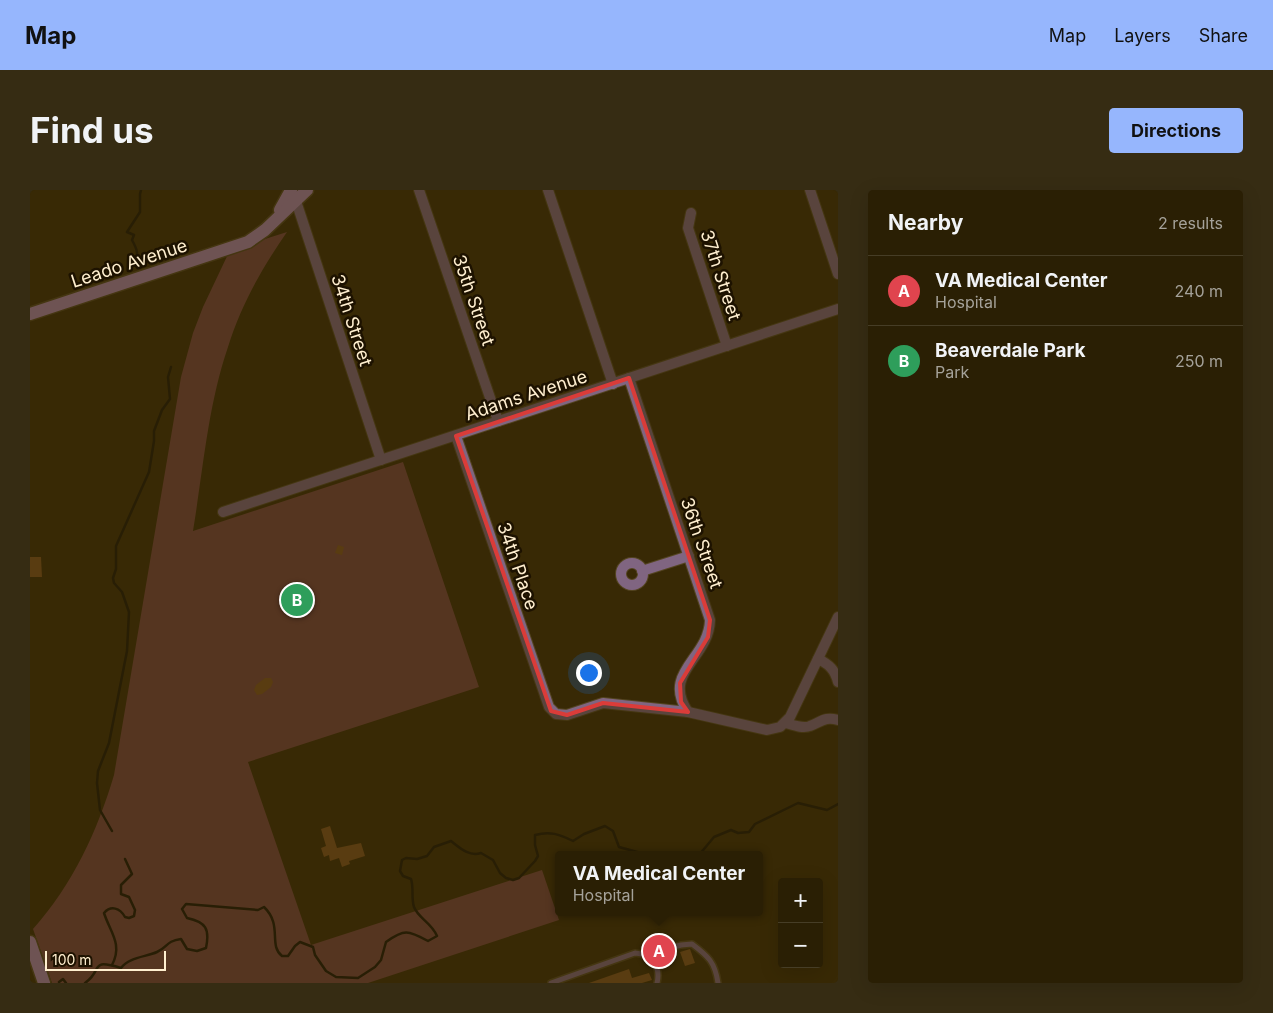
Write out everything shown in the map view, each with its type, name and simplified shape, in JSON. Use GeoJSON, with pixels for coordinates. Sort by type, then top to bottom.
{"type":"FeatureCollection","features":[{"type":"Feature","properties":{"kind":"street","name":"Leado Avenue"},"geometry":{"type":"LineString","coordinates":[[30,314],[248,242],[265,230],[293,194],[307,190]]}},
{"type":"Feature","properties":{"kind":"street","name":"35th Street"},"geometry":{"type":"LineString","coordinates":[[419,190],[498,422]]}},
{"type":"Feature","properties":{"kind":"street"},"geometry":{"type":"LineString","coordinates":[[548,190],[613,384]]}},
{"type":"Feature","properties":{"kind":"street"},"geometry":{"type":"LineString","coordinates":[[810,190],[838,274]]}},
{"type":"Feature","properties":{"kind":"street","name":"34th Street"},"geometry":{"type":"LineString","coordinates":[[293,194],[381,460]]}},
{"type":"Feature","properties":{"kind":"street","name":"37th Street"},"geometry":{"type":"LineString","coordinates":[[690,213],[688,228],[727,346]]}},
{"type":"Feature","properties":{"kind":"street","name":"Adams Avenue"},"geometry":{"type":"LineString","coordinates":[[223,512],[838,309]]}},
{"type":"Feature","properties":{"kind":"street","name":"36th Street"},"geometry":{"type":"LineString","coordinates":[[629,378],[708,613],[710,630],[708,637],[683,675],[680,684],[681,702],[688,712]]}},
{"type":"Feature","properties":{"kind":"street","name":"34th Place"},"geometry":{"type":"LineString","coordinates":[[456,436],[549,707],[556,714],[561,715],[603,703],[688,712]]}},
{"type":"Feature","properties":{"kind":"street"},"geometry":{"type":"LineString","coordinates":[[642,571],[690,556]]}},
{"type":"Feature","properties":{"kind":"street"},"geometry":{"type":"LineString","coordinates":[[688,712],[767,730],[780,727],[790,717],[838,617]]}},
{"type":"Feature","properties":{"kind":"street"},"geometry":{"type":"LineString","coordinates":[[818,659],[827,663],[834,672],[838,682]]}},
{"type":"Feature","properties":{"kind":"street"},"geometry":{"type":"LineString","coordinates":[[786,723],[810,726],[828,718],[838,720]]}},
{"type":"Feature","properties":{"kind":"street"},"geometry":{"type":"LineString","coordinates":[[30,944],[44,983]]}},
{"type":"Feature","properties":{"kind":"lane"},"geometry":{"type":"LineString","coordinates":[[551,983],[632,954],[646,955],[681,945],[692,944],[710,958],[718,983]]}},
{"type":"Feature","properties":{"kind":"lane"},"geometry":{"type":"LineString","coordinates":[[646,955],[652,959],[658,970],[656,983]]}},
{"type":"Feature","properties":{"kind":"highlighted area"},"geometry":{"type":"Polygon","coordinates":[[[629,378],[710,620],[708,637],[680,683],[681,702],[688,712],[603,703],[567,715],[551,711],[456,436],[629,378]]]}},
{"type":"Feature","properties":{"kind":"shaded area"},"geometry":{"type":"Polygon","coordinates":[[[287,232],[253,287],[239,316],[221,369],[207,438],[193,531],[403,462],[479,687],[248,762],[311,945],[542,870],[555,908],[555,916],[558,916],[559,920],[368,983],[52,983],[33,929],[72,876],[100,817],[114,775],[181,377],[193,333],[203,307],[230,250],[287,232]]]}},
{"type":"Feature","properties":{"kind":"building"},"geometry":{"type":"Polygon","coordinates":[[[338,545],[344,547],[342,555],[335,553],[338,545]]]}},
{"type":"Feature","properties":{"kind":"building"},"geometry":{"type":"Polygon","coordinates":[[[30,557],[41,557],[42,577],[30,577],[30,557]]]}},
{"type":"Feature","properties":{"kind":"building"},"geometry":{"type":"Polygon","coordinates":[[[265,678],[271,678],[273,682],[271,687],[262,694],[257,695],[254,690],[256,685],[265,678]]]}},
{"type":"Feature","properties":{"kind":"building"},"geometry":{"type":"Polygon","coordinates":[[[330,826],[337,848],[361,843],[365,856],[349,861],[350,864],[342,867],[339,858],[330,861],[329,855],[324,857],[321,848],[326,846],[321,829],[330,826]]]}},
{"type":"Feature","properties":{"kind":"building"},"geometry":{"type":"Polygon","coordinates":[[[690,949],[695,963],[685,966],[680,952],[690,949]]]}},
{"type":"Feature","properties":{"kind":"building"},"geometry":{"type":"Polygon","coordinates":[[[629,969],[632,978],[649,973],[652,980],[642,983],[589,983],[629,969]]]}},
{"type":"Feature","properties":{"kind":"waterway"},"geometry":{"type":"LineString","coordinates":[[135,264],[137,254],[132,240],[134,235],[127,232],[140,212],[141,190]]}},
{"type":"Feature","properties":{"kind":"waterway"},"geometry":{"type":"LineString","coordinates":[[112,831],[100,810],[97,783],[98,771],[109,743],[127,651],[129,612],[122,592],[114,583],[113,578],[116,569],[116,546],[149,472],[154,431],[162,410],[170,399],[168,377],[171,367]]}},
{"type":"Feature","properties":{"kind":"waterway"},"geometry":{"type":"LineString","coordinates":[[702,851],[714,837],[731,830],[738,833],[749,832],[755,824],[798,803],[827,810],[838,804]]}},
{"type":"Feature","properties":{"kind":"waterway"},"geometry":{"type":"LineString","coordinates":[[85,983],[100,965],[104,964],[121,968],[124,964],[157,952],[176,940],[181,939],[187,949],[197,951],[206,948],[207,931],[199,922],[187,918],[182,909],[186,904],[258,910],[264,907],[273,921],[276,946],[282,956],[288,956],[300,942],[313,947],[315,955],[326,971],[336,977],[358,978],[375,967],[381,960],[386,942],[397,935],[411,933],[428,941],[437,936],[435,931],[414,907],[411,879],[403,876],[400,871],[402,860],[406,858],[417,859],[427,856],[434,847],[451,841],[465,851],[473,854],[481,853],[493,860],[500,873],[506,878],[513,880],[519,878],[538,856],[535,835],[554,834],[573,841],[584,834],[605,826],[613,831],[619,847],[634,851]]}},
{"type":"Feature","properties":{"kind":"waterway"},"geometry":{"type":"LineString","coordinates":[[112,965],[115,958],[116,944],[104,913],[112,908],[121,911],[125,917],[129,918],[134,916],[135,910],[129,897],[121,894],[121,885],[132,874],[125,859]]}},
{"type":"Feature","properties":{"kind":"waterway"},"geometry":{"type":"LineString","coordinates":[[59,982],[63,979],[66,983]]}},
{"type":"Feature","properties":{"kind":"place","name":"Beaverdale Park"},"geometry":{"type":"Point","coordinates":[297,600]}},
{"type":"Feature","properties":{"kind":"place","name":"VA Medical Center"},"geometry":{"type":"Point","coordinates":[659,951]}}]}
